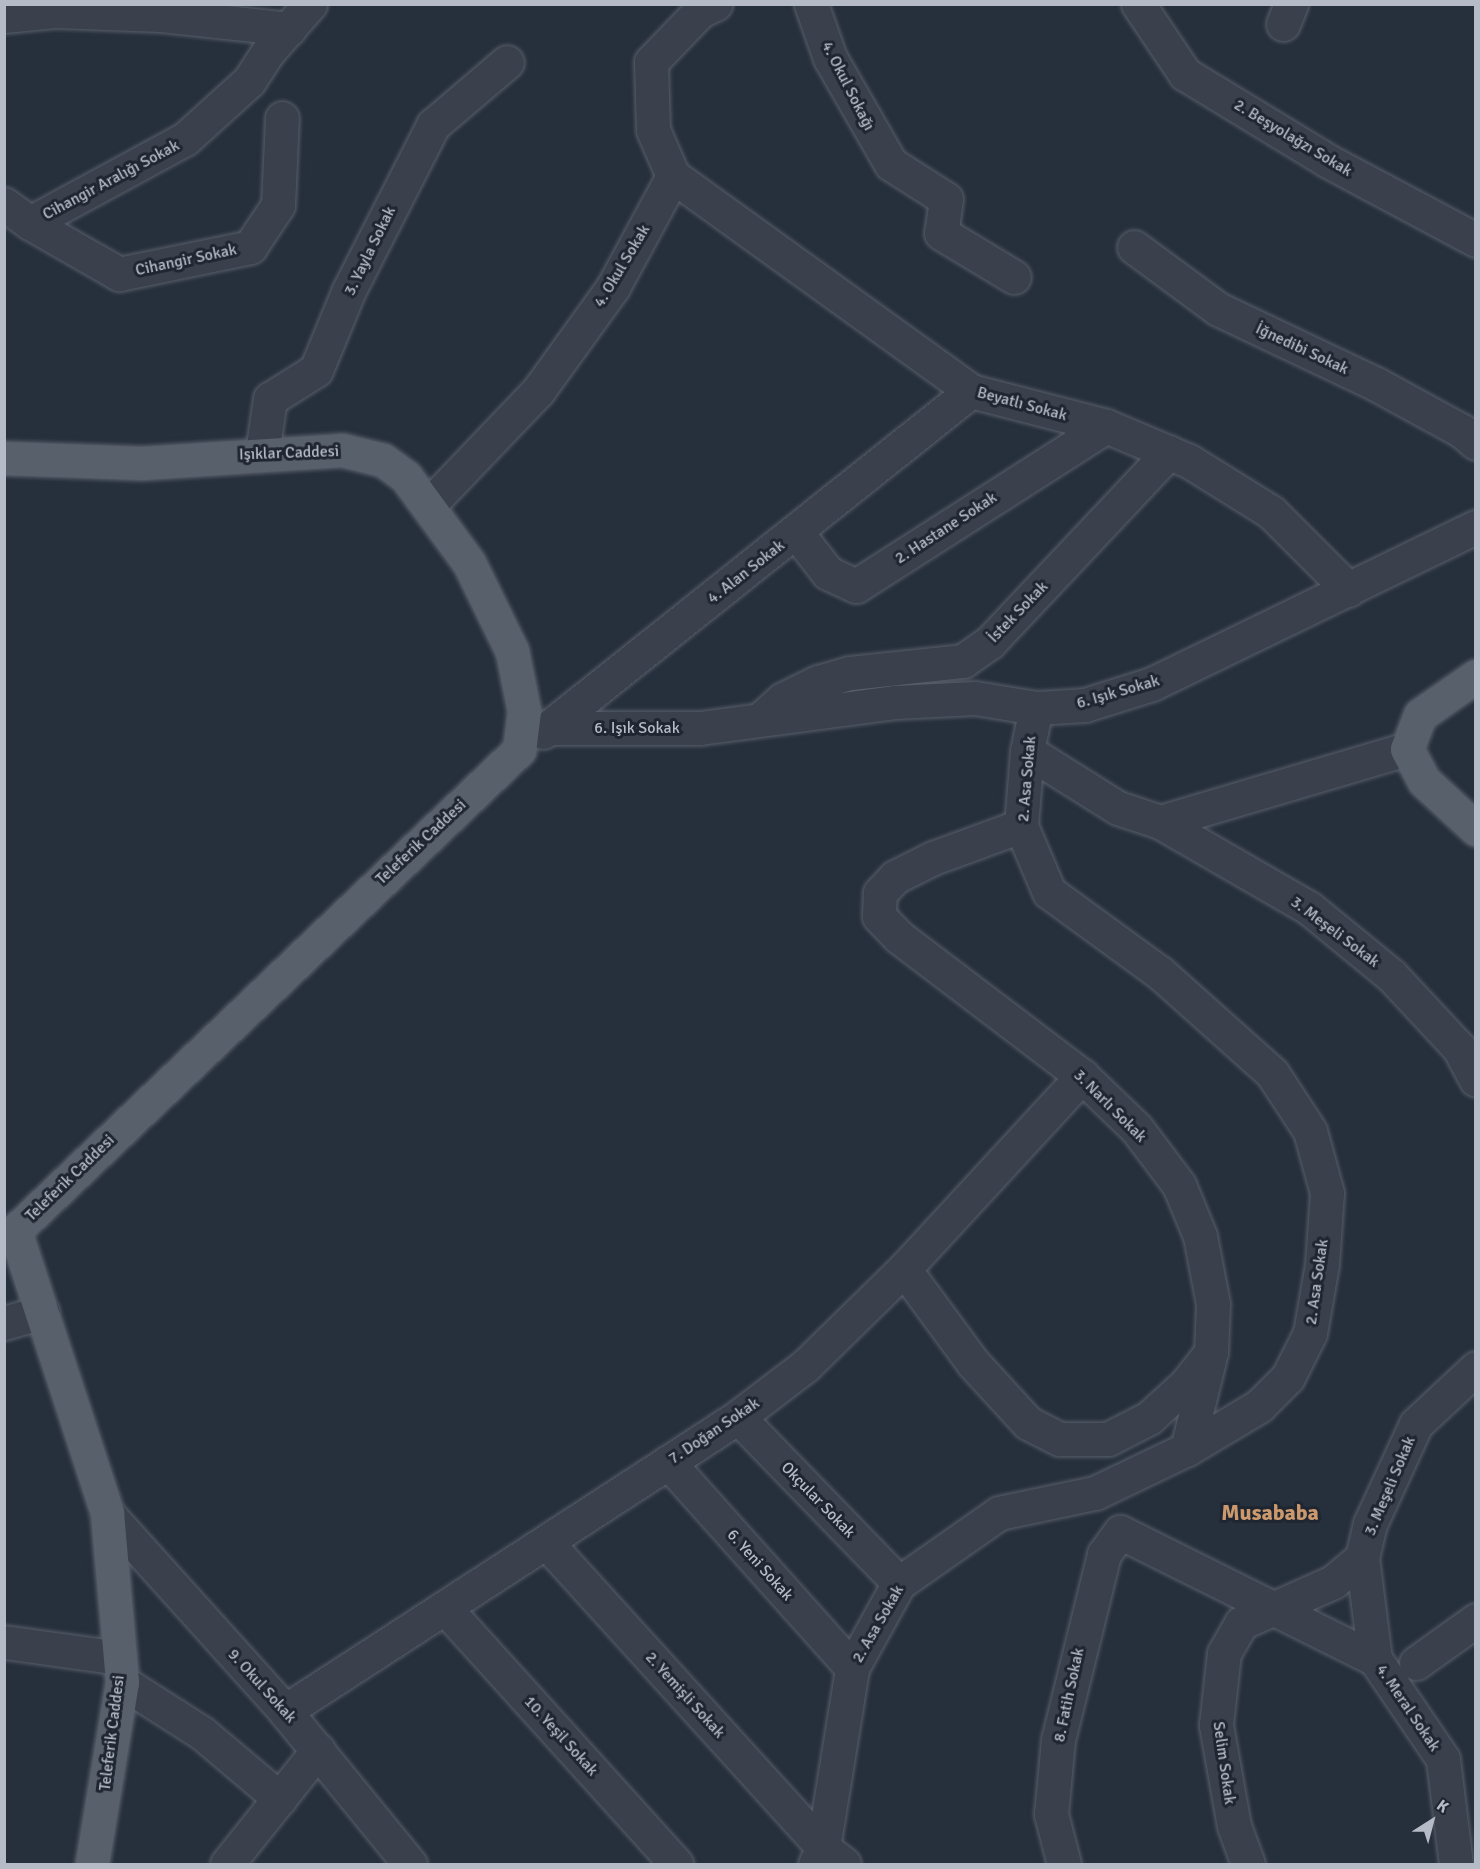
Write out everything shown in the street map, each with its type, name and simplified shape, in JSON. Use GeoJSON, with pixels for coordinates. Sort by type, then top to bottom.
{"type":"FeatureCollection","features":[{"type":"Feature","properties":{"kind":"main road","name":"Işıklar Caddesi"},"geometry":{"type":"LineString","coordinates":[[4,458],[142,463],[262,453],[342,450],[383,460],[406,477],[429,505],[469,563],[512,651],[524,711],[519,750]]}},
{"type":"Feature","properties":{"kind":"main road"},"geometry":{"type":"LineString","coordinates":[[1476,676],[1420,715],[1407,749],[1424,781],[1476,829]]}},
{"type":"Feature","properties":{"kind":"main road","name":"Teleferik Caddesi"},"geometry":{"type":"LineString","coordinates":[[92,1864],[121,1670],[107,1514],[15,1231],[519,750]]}},
{"type":"Feature","properties":{"kind":"street"},"geometry":{"type":"LineString","coordinates":[[161,15],[210,4]]}},
{"type":"Feature","properties":{"kind":"street","name":"Cihangir Aralığı Sokak"},"geometry":{"type":"LineString","coordinates":[[17,214],[185,140],[249,81],[310,4]]}},
{"type":"Feature","properties":{"kind":"street"},"geometry":{"type":"LineString","coordinates":[[673,176],[653,130],[651,62],[700,11],[715,4]]}},
{"type":"Feature","properties":{"kind":"street","name":"4. Okul Sokağı"},"geometry":{"type":"LineString","coordinates":[[811,4],[830,58],[891,164],[946,199],[941,233],[1014,277]]}},
{"type":"Feature","properties":{"kind":"street","name":"2. Beşyolağzı Sokak"},"geometry":{"type":"LineString","coordinates":[[1138,4],[1185,74],[1328,161],[1476,240]]}},
{"type":"Feature","properties":{"kind":"street"},"geometry":{"type":"LineString","coordinates":[[4,15],[55,11],[161,15],[289,29]]}},
{"type":"Feature","properties":{"kind":"street","name":"3. Yayla Sokak"},"geometry":{"type":"LineString","coordinates":[[262,453],[270,399],[316,370],[350,290],[433,125],[507,62]]}},
{"type":"Feature","properties":{"kind":"street","name":"Cihangir Sokak"},"geometry":{"type":"LineString","coordinates":[[17,214],[118,274],[250,247],[278,205],[282,118]]}},
{"type":"Feature","properties":{"kind":"street","name":"Beyatlı Sokak"},"geometry":{"type":"LineString","coordinates":[[673,176],[971,391],[1106,426],[1168,452],[1271,512],[1349,590]]}},
{"type":"Feature","properties":{"kind":"street","name":"4. Okul Sokak"},"geometry":{"type":"LineString","coordinates":[[429,505],[538,391],[613,286],[673,176]]}},
{"type":"Feature","properties":{"kind":"street","name":"İğnedibi Sokak"},"geometry":{"type":"LineString","coordinates":[[1134,247],[1218,309],[1376,384],[1462,431],[1476,443]]}},
{"type":"Feature","properties":{"kind":"street","name":"4. Alan Sokak"},"geometry":{"type":"LineString","coordinates":[[519,750],[971,391]]}},
{"type":"Feature","properties":{"kind":"street","name":"2. Hastane Sokak"},"geometry":{"type":"LineString","coordinates":[[796,532],[828,573],[856,586],[1106,426]]}},
{"type":"Feature","properties":{"kind":"street","name":"İstek Sokak"},"geometry":{"type":"LineString","coordinates":[[759,720],[783,699],[850,673],[963,661],[990,642],[1168,452]]}},
{"type":"Feature","properties":{"kind":"street","name":"6. Işık Sokak"},"geometry":{"type":"LineString","coordinates":[[548,728],[700,728],[896,702],[964,698],[1036,708],[1085,705],[1152,684],[1476,527]]}},
{"type":"Feature","properties":{"kind":"street","name":"2. Asa Sokak"},"geometry":{"type":"LineString","coordinates":[[828,1859],[852,1668],[899,1584],[999,1513],[1095,1493],[1187,1449],[1259,1406],[1288,1377],[1310,1333],[1322,1264],[1327,1193],[1310,1131],[1272,1073],[1160,973],[1049,892],[1021,826],[1027,751],[1036,708]]}},
{"type":"Feature","properties":{"kind":"street"},"geometry":{"type":"LineString","coordinates":[[1160,822],[1407,749]]}},
{"type":"Feature","properties":{"kind":"street","name":"3. Meşeli Sokak"},"geometry":{"type":"LineString","coordinates":[[1027,751],[1119,808],[1160,822],[1309,908],[1391,975],[1459,1048],[1476,1080]]}},
{"type":"Feature","properties":{"kind":"street","name":"3. Narlı Sokak"},"geometry":{"type":"LineString","coordinates":[[1021,826],[933,858],[895,877],[880,893],[879,915],[899,937],[1082,1076],[1136,1128],[1179,1185],[1200,1236],[1213,1304],[1211,1352],[1187,1449]]}},
{"type":"Feature","properties":{"kind":"street","name":"7. Doğan Sokak"},"geometry":{"type":"LineString","coordinates":[[285,1711],[738,1417],[805,1366],[904,1269],[1082,1076]]}},
{"type":"Feature","properties":{"kind":"street"},"geometry":{"type":"LineString","coordinates":[[904,1269],[973,1363],[1028,1423],[1060,1439],[1108,1439],[1149,1418],[1187,1383],[1211,1352]]}},
{"type":"Feature","properties":{"kind":"street"},"geometry":{"type":"LineString","coordinates":[[4,1323],[42,1312]]}},
{"type":"Feature","properties":{"kind":"street","name":"3. Meşeli Sokak"},"geometry":{"type":"LineString","coordinates":[[1362,1557],[1370,1524],[1416,1424],[1476,1368]]}},
{"type":"Feature","properties":{"kind":"street","name":"Okçular Sokak"},"geometry":{"type":"LineString","coordinates":[[738,1417],[899,1584]]}},
{"type":"Feature","properties":{"kind":"street","name":"6. Yeni Sokak"},"geometry":{"type":"LineString","coordinates":[[668,1461],[852,1668]]}},
{"type":"Feature","properties":{"kind":"street","name":"9. Okul Sokak"},"geometry":{"type":"LineString","coordinates":[[107,1514],[285,1711],[410,1864]]}},
{"type":"Feature","properties":{"kind":"street","name":"4. Meral Sokak"},"geometry":{"type":"LineString","coordinates":[[1120,1532],[1212,1575],[1269,1608],[1375,1659]]}},
{"type":"Feature","properties":{"kind":"street","name":"8. Fatih Sokak"},"geometry":{"type":"LineString","coordinates":[[1064,1864],[1051,1814],[1058,1740],[1104,1554],[1120,1532]]}},
{"type":"Feature","properties":{"kind":"street","name":"2. Yemişli Sokak"},"geometry":{"type":"LineString","coordinates":[[546,1542],[828,1859]]}},
{"type":"Feature","properties":{"kind":"street"},"geometry":{"type":"LineString","coordinates":[[1269,1608],[1300,1599],[1333,1582],[1362,1557]]}},
{"type":"Feature","properties":{"kind":"street","name":"4. Meral Sokak"},"geometry":{"type":"LineString","coordinates":[[1362,1557],[1375,1659],[1443,1759],[1462,1797],[1456,1864]]}},
{"type":"Feature","properties":{"kind":"street","name":"10. Yeşil Sokak"},"geometry":{"type":"LineString","coordinates":[[445,1608],[676,1864]]}},
{"type":"Feature","properties":{"kind":"street","name":"Selim Sokak"},"geometry":{"type":"LineString","coordinates":[[1248,1864],[1233,1826],[1216,1725],[1224,1653],[1241,1623],[1269,1608]]}},
{"type":"Feature","properties":{"kind":"street"},"geometry":{"type":"LineString","coordinates":[[1416,1663],[1476,1620]]}},
{"type":"Feature","properties":{"kind":"street"},"geometry":{"type":"LineString","coordinates":[[4,1642],[121,1670],[202,1733],[280,1799]]}},
{"type":"Feature","properties":{"kind":"street"},"geometry":{"type":"LineString","coordinates":[[227,1864],[318,1750]]}},
{"type":"Feature","properties":{"kind":"district","name":"Musababa"},"geometry":{"type":"Point","coordinates":[1270,1513]}}]}
